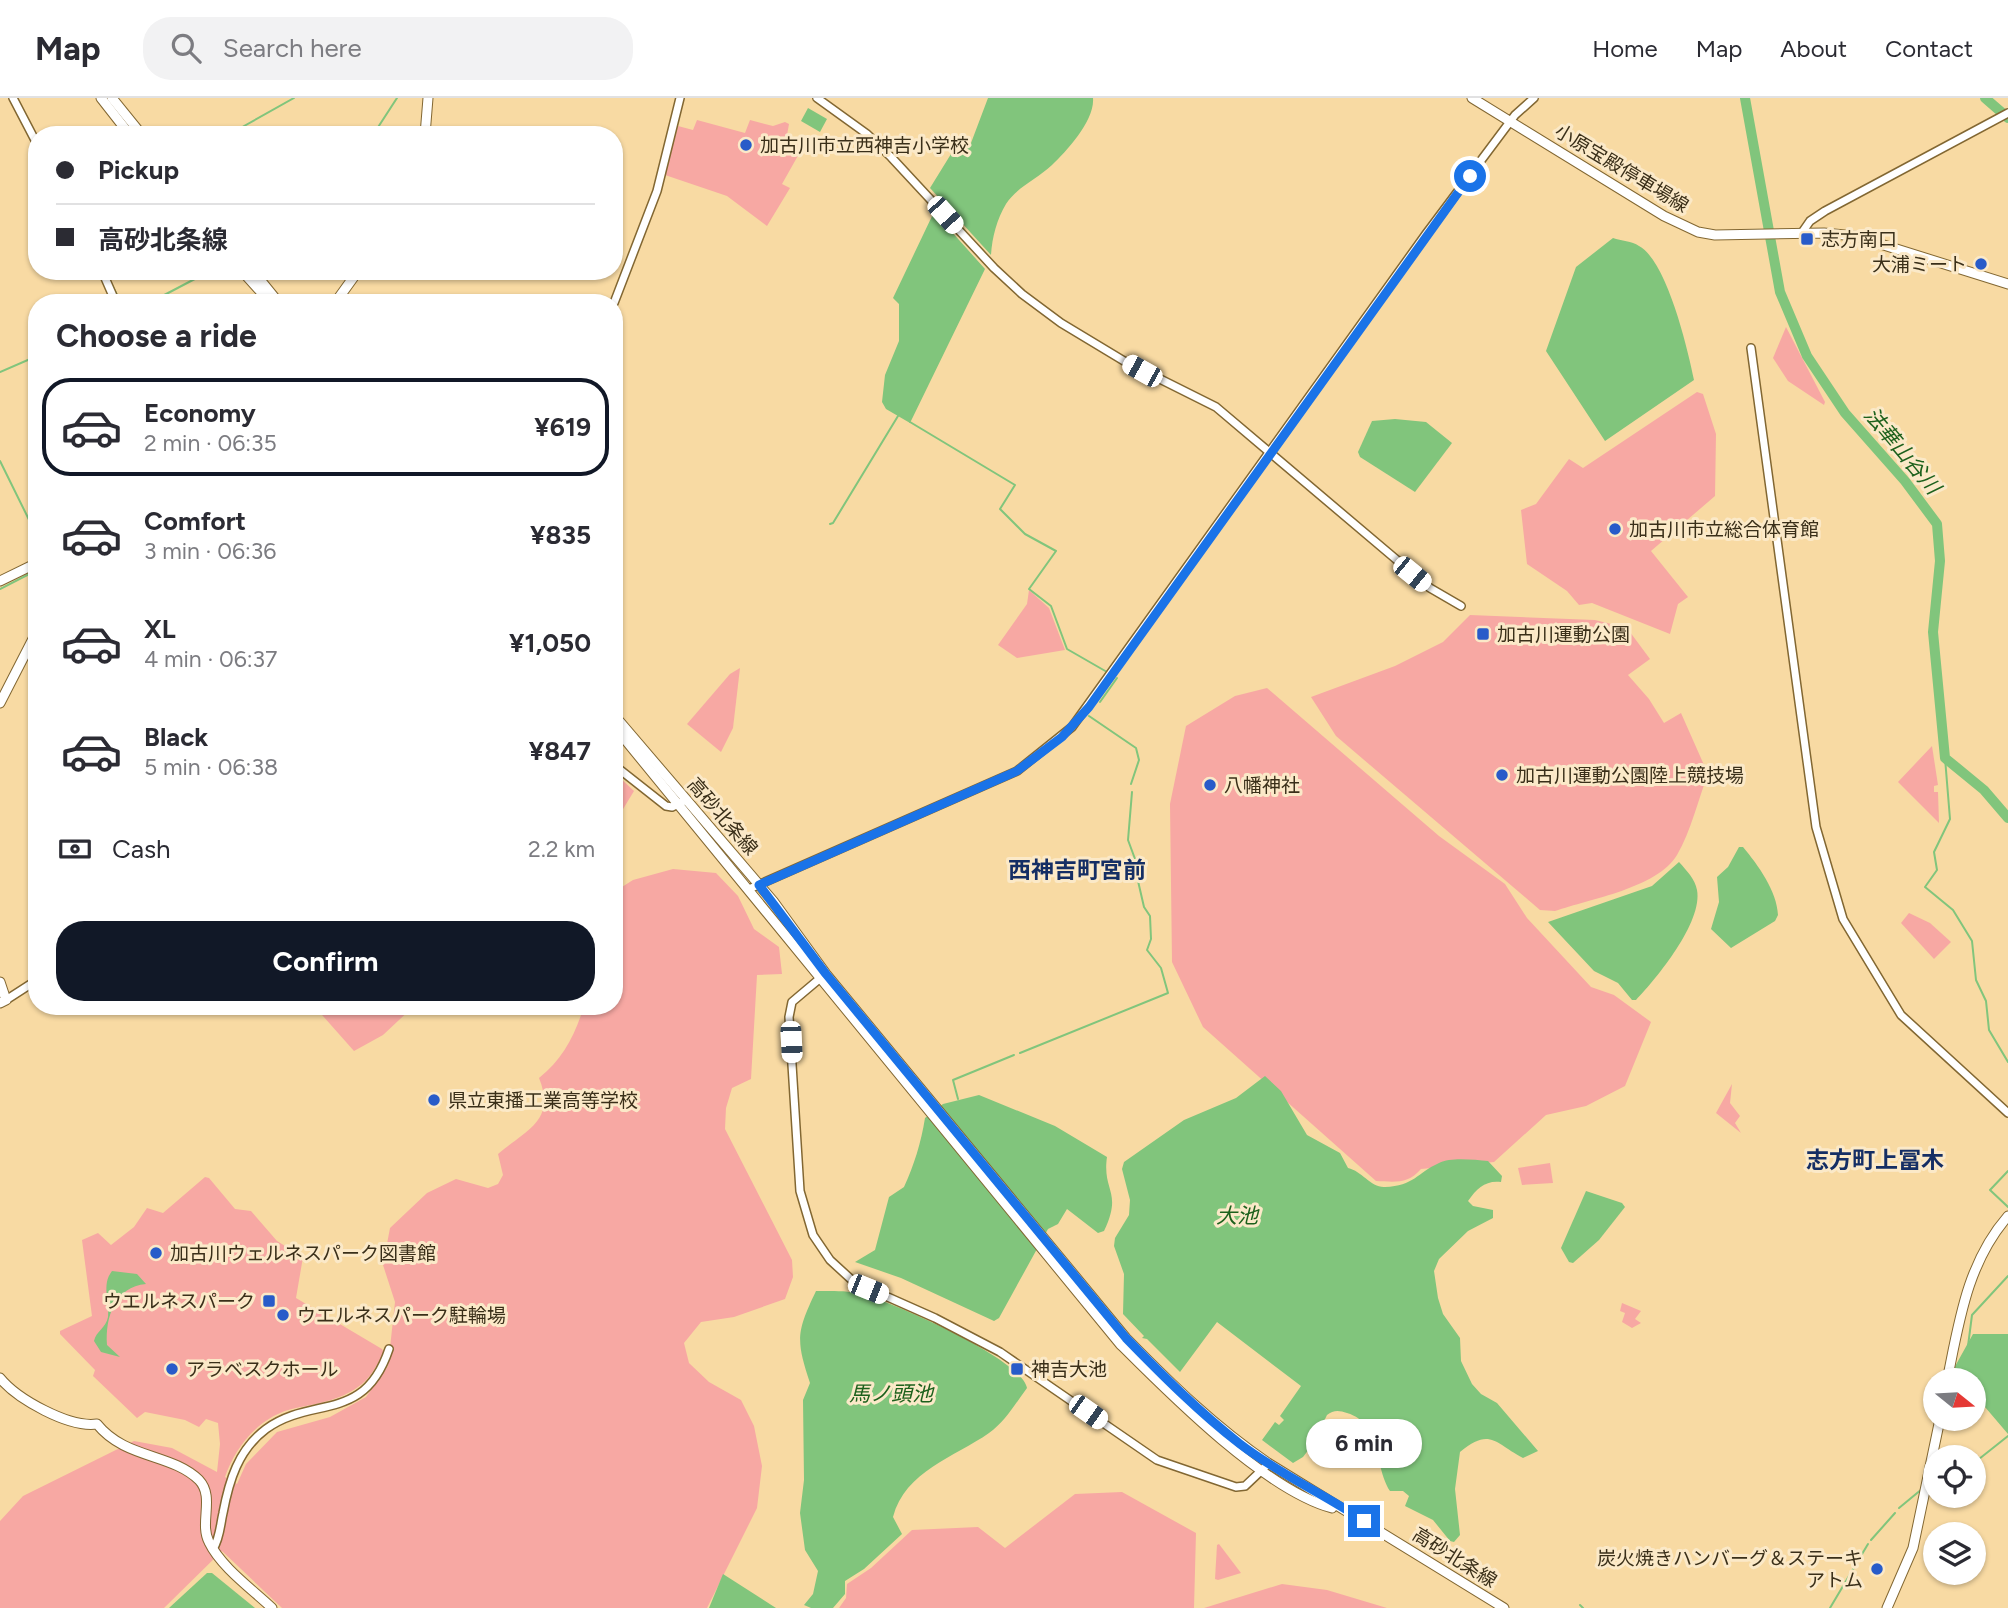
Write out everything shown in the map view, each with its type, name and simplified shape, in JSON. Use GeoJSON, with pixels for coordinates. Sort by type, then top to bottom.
{"type":"FeatureCollection","features":[{"type":"Feature","properties":{"kind":"main road"},"geometry":{"type":"LineString","coordinates":[[101,98],[123,126]]}},
{"type":"Feature","properties":{"kind":"main road"},"geometry":{"type":"LineString","coordinates":[[112,98],[135,126]]}},
{"type":"Feature","properties":{"kind":"main road"},"geometry":{"type":"LineString","coordinates":[[426,126],[428,98]]}},
{"type":"Feature","properties":{"kind":"main road","name":"小原宝殿停車場線"},"geometry":{"type":"LineString","coordinates":[[1472,98],[1691,230],[1716,235],[1838,234],[1874,240],[2008,285]]}},
{"type":"Feature","properties":{"kind":"main road"},"geometry":{"type":"LineString","coordinates":[[251,280],[265,294]]}},
{"type":"Feature","properties":{"kind":"main road"},"geometry":{"type":"LineString","coordinates":[[0,581],[28,567]]}},
{"type":"Feature","properties":{"kind":"main road"},"geometry":{"type":"LineString","coordinates":[[0,703],[28,649]]}},
{"type":"Feature","properties":{"kind":"main road","name":"高砂北条線"},"geometry":{"type":"LineString","coordinates":[[623,726],[682,801],[699,833],[823,976],[1047,1249],[1126,1338],[1173,1386],[1265,1467],[1312,1502],[1351,1512],[1504,1608]]}},
{"type":"Feature","properties":{"kind":"main road","name":"高砂北条線"},"geometry":{"type":"LineString","coordinates":[[623,736],[759,885],[823,976]]}},
{"type":"Feature","properties":{"kind":"main road"},"geometry":{"type":"LineString","coordinates":[[0,982],[3,1002]]}},
{"type":"Feature","properties":{"kind":"main road"},"geometry":{"type":"LineString","coordinates":[[1950,1368],[1973,1272],[1991,1238],[2008,1216]]}},
{"type":"Feature","properties":{"kind":"main road"},"geometry":{"type":"LineString","coordinates":[[0,1378],[29,1402],[81,1425],[97,1424],[120,1445],[190,1473],[205,1490],[205,1525],[213,1549],[272,1608]]}},
{"type":"Feature","properties":{"kind":"main road"},"geometry":{"type":"LineString","coordinates":[[1887,1608],[1913,1548],[1937,1432]]}},
{"type":"Feature","properties":{"kind":"street"},"geometry":{"type":"LineString","coordinates":[[13,98],[28,127]]}},
{"type":"Feature","properties":{"kind":"street"},"geometry":{"type":"LineString","coordinates":[[623,280],[657,191],[680,98]]}},
{"type":"Feature","properties":{"kind":"street"},"geometry":{"type":"LineString","coordinates":[[817,98],[867,134],[1022,294],[1061,323],[1124,361],[1216,407],[1430,588],[1461,606]]}},
{"type":"Feature","properties":{"kind":"street"},"geometry":{"type":"LineString","coordinates":[[749,889],[1017,771],[1062,737],[1089,707],[1510,121],[1534,98]]}},
{"type":"Feature","properties":{"kind":"street"},"geometry":{"type":"LineString","coordinates":[[1801,234],[1810,221],[1825,211],[2008,113]]}},
{"type":"Feature","properties":{"kind":"street"},"geometry":{"type":"LineString","coordinates":[[1751,348],[1816,827],[1843,919],[1901,1015],[2008,1113]]}},
{"type":"Feature","properties":{"kind":"street"},"geometry":{"type":"LineString","coordinates":[[623,772],[666,806],[682,801]]}},
{"type":"Feature","properties":{"kind":"street"},"geometry":{"type":"LineString","coordinates":[[823,976],[792,1002],[789,1017],[800,1191],[813,1235],[830,1260],[854,1282],[935,1318],[1000,1352],[1157,1460],[1237,1487],[1245,1486],[1265,1467]]}},
{"type":"Feature","properties":{"kind":"street"},"geometry":{"type":"LineString","coordinates":[[3,1002],[28,986]]}},
{"type":"Feature","properties":{"kind":"street"},"geometry":{"type":"LineString","coordinates":[[213,1549],[235,1468],[251,1443],[266,1429],[287,1418],[344,1404],[374,1379],[389,1349]]}},
{"type":"Feature","properties":{"kind":"street"},"geometry":{"type":"LineString","coordinates":[[205,1525],[221,1524]]}},
{"type":"Feature","properties":{"kind":"shaded area"},"geometry":{"type":"Polygon","coordinates":[[[697,120],[745,133],[750,120],[773,126],[785,122],[789,124],[787,135],[804,145],[782,184],[790,188],[767,226],[727,196],[665,175],[678,126],[693,130],[697,120]]]}},
{"type":"Feature","properties":{"kind":"shaded area"},"geometry":{"type":"Polygon","coordinates":[[[1786,327],[1825,402],[1824,405],[1788,381],[1773,358],[1786,327]]]}},
{"type":"Feature","properties":{"kind":"shaded area","name":"加古川市立総合体育館"},"geometry":{"type":"Polygon","coordinates":[[[1697,392],[1703,394],[1716,434],[1715,496],[1651,551],[1688,597],[1678,604],[1670,634],[1592,603],[1579,605],[1567,591],[1527,564],[1521,510],[1536,504],[1569,459],[1583,468],[1697,392]]]}},
{"type":"Feature","properties":{"kind":"shaded area"},"geometry":{"type":"Polygon","coordinates":[[[1029,590],[1049,608],[1065,650],[1017,658],[998,645],[1027,604],[1029,590]]]}},
{"type":"Feature","properties":{"kind":"shaded area","name":"加古川運動公園陸上競技場"},"geometry":{"type":"Polygon","coordinates":[[[1470,615],[1595,620],[1627,628],[1650,659],[1628,675],[1649,699],[1664,723],[1681,713],[1708,774],[1677,855],[1654,876],[1622,891],[1555,911],[1540,910],[1336,736],[1311,697],[1395,666],[1443,642],[1470,615]]]}},
{"type":"Feature","properties":{"kind":"shaded area"},"geometry":{"type":"Polygon","coordinates":[[[740,668],[733,728],[721,752],[687,724],[730,674],[740,668]]]}},
{"type":"Feature","properties":{"kind":"shaded area"},"geometry":{"type":"Polygon","coordinates":[[[1267,688],[1439,836],[1505,884],[1527,918],[1591,987],[1614,995],[1651,1022],[1625,1086],[1586,1106],[1546,1115],[1494,1162],[1421,1169],[1406,1180],[1376,1181],[1203,1027],[1172,962],[1170,804],[1186,726],[1235,696],[1267,688]]]}},
{"type":"Feature","properties":{"kind":"shaded area"},"geometry":{"type":"Polygon","coordinates":[[[1932,746],[1938,785],[1934,786],[1934,792],[1938,792],[1939,823],[1898,782],[1932,746]]]}},
{"type":"Feature","properties":{"kind":"shaded area"},"geometry":{"type":"Polygon","coordinates":[[[623,781],[634,791],[623,809],[623,781]]]}},
{"type":"Feature","properties":{"kind":"shaded area"},"geometry":{"type":"Polygon","coordinates":[[[673,869],[716,873],[738,896],[754,929],[779,947],[782,974],[757,975],[751,1079],[732,1088],[726,1108],[725,1129],[792,1260],[793,1277],[785,1299],[734,1317],[701,1322],[684,1343],[689,1363],[709,1382],[741,1400],[754,1426],[762,1466],[757,1508],[707,1608],[282,1608],[222,1551],[164,1608],[0,1608],[0,1521],[23,1496],[134,1441],[172,1448],[217,1472],[220,1444],[218,1423],[206,1419],[199,1427],[185,1420],[145,1412],[137,1418],[93,1376],[95,1370],[60,1334],[60,1331],[92,1316],[82,1240],[98,1233],[111,1245],[134,1227],[147,1208],[163,1213],[205,1177],[209,1178],[235,1209],[251,1211],[277,1241],[303,1257],[296,1298],[382,1349],[384,1353],[372,1374],[347,1394],[283,1412],[261,1424],[243,1443],[225,1477],[237,1484],[246,1464],[277,1432],[330,1417],[366,1397],[388,1366],[395,1302],[383,1265],[390,1228],[427,1193],[456,1179],[488,1188],[498,1184],[503,1175],[498,1154],[529,1130],[541,1114],[544,1104],[539,1078],[555,1063],[567,1046],[581,1015],[623,1015],[623,886],[633,880],[673,869]]]}},
{"type":"Feature","properties":{"kind":"shaded area"},"geometry":{"type":"Polygon","coordinates":[[[1909,913],[1930,923],[1951,942],[1934,959],[1901,923],[1909,913]]]}},
{"type":"Feature","properties":{"kind":"shaded area"},"geometry":{"type":"Polygon","coordinates":[[[322,1015],[404,1015],[383,1035],[354,1051],[322,1015]]]}},
{"type":"Feature","properties":{"kind":"shaded area"},"geometry":{"type":"Polygon","coordinates":[[[1732,1084],[1730,1103],[1740,1116],[1735,1123],[1741,1133],[1716,1113],[1732,1084]]]}},
{"type":"Feature","properties":{"kind":"shaded area"},"geometry":{"type":"Polygon","coordinates":[[[1550,1163],[1553,1183],[1522,1185],[1518,1168],[1550,1163]]]}},
{"type":"Feature","properties":{"kind":"shaded area"},"geometry":{"type":"Polygon","coordinates":[[[1622,1303],[1641,1311],[1635,1319],[1641,1323],[1632,1328],[1622,1322],[1625,1313],[1620,1311],[1622,1303]]]}},
{"type":"Feature","properties":{"kind":"shaded area"},"geometry":{"type":"Polygon","coordinates":[[[1122,1492],[1196,1533],[1194,1608],[839,1608],[846,1598],[847,1584],[871,1568],[912,1530],[978,1527],[1005,1548],[1075,1494],[1122,1492]]]}},
{"type":"Feature","properties":{"kind":"shaded area"},"geometry":{"type":"Polygon","coordinates":[[[1219,1544],[1241,1573],[1215,1579],[1219,1544]]]}},
{"type":"Feature","properties":{"kind":"shaded area"},"geometry":{"type":"Polygon","coordinates":[[[1282,1584],[1327,1590],[1387,1608],[1204,1608],[1282,1584]]]}},
{"type":"Feature","properties":{"kind":"water"},"geometry":{"type":"Polygon","coordinates":[[[988,98],[1093,98],[1090,116],[1072,143],[1052,165],[1006,204],[996,228],[991,255],[930,188],[951,154],[971,143],[988,98]]]}},
{"type":"Feature","properties":{"kind":"water"},"geometry":{"type":"Polygon","coordinates":[[[808,108],[827,119],[820,132],[801,121],[808,108]]]}},
{"type":"Feature","properties":{"kind":"water"},"geometry":{"type":"Polygon","coordinates":[[[934,212],[985,269],[910,423],[886,409],[882,402],[885,375],[899,341],[899,304],[893,298],[934,212]]]}},
{"type":"Feature","properties":{"kind":"water"},"geometry":{"type":"Polygon","coordinates":[[[1613,238],[1639,246],[1659,269],[1675,307],[1694,380],[1605,441],[1546,351],[1576,267],[1613,238]]]}},
{"type":"Feature","properties":{"kind":"water"},"geometry":{"type":"Polygon","coordinates":[[[1395,419],[1426,422],[1452,443],[1415,492],[1360,457],[1358,452],[1372,421],[1395,419]]]}},
{"type":"Feature","properties":{"kind":"water"},"geometry":{"type":"Polygon","coordinates":[[[1739,847],[1743,847],[1766,879],[1778,915],[1775,921],[1731,948],[1711,929],[1719,902],[1717,877],[1728,867],[1739,847]]]}},
{"type":"Feature","properties":{"kind":"water"},"geometry":{"type":"Polygon","coordinates":[[[1679,862],[1693,879],[1697,890],[1693,918],[1666,964],[1636,1000],[1632,1000],[1618,983],[1594,971],[1548,922],[1652,886],[1679,862]]]}},
{"type":"Feature","properties":{"kind":"water","name":"大池"},"geometry":{"type":"Polygon","coordinates":[[[1265,1076],[1281,1091],[1307,1135],[1340,1153],[1348,1168],[1375,1185],[1385,1187],[1403,1184],[1439,1163],[1456,1159],[1488,1161],[1502,1176],[1501,1182],[1482,1186],[1468,1201],[1473,1206],[1493,1210],[1493,1218],[1468,1231],[1439,1259],[1434,1271],[1443,1314],[1460,1338],[1461,1361],[1472,1384],[1481,1394],[1497,1403],[1538,1451],[1523,1458],[1499,1443],[1486,1439],[1470,1444],[1460,1452],[1455,1489],[1460,1535],[1454,1542],[1450,1541],[1433,1520],[1405,1506],[1409,1496],[1403,1491],[1390,1491],[1372,1435],[1358,1418],[1341,1411],[1329,1413],[1313,1444],[1303,1457],[1293,1463],[1262,1440],[1275,1422],[1279,1425],[1284,1420],[1280,1416],[1301,1386],[1217,1322],[1180,1372],[1147,1339],[1142,1338],[1144,1336],[1123,1314],[1124,1274],[1114,1246],[1115,1238],[1129,1215],[1130,1200],[1122,1169],[1124,1162],[1184,1120],[1236,1098],[1265,1076]]]}},
{"type":"Feature","properties":{"kind":"water"},"geometry":{"type":"Polygon","coordinates":[[[979,1095],[1055,1126],[1107,1157],[1107,1178],[1112,1199],[1104,1231],[1098,1233],[1067,1209],[1058,1224],[1048,1229],[999,1318],[994,1321],[901,1278],[855,1262],[875,1250],[889,1197],[904,1187],[917,1154],[925,1118],[943,1104],[979,1095]]]}},
{"type":"Feature","properties":{"kind":"water"},"geometry":{"type":"Polygon","coordinates":[[[1586,1191],[1622,1203],[1625,1207],[1599,1240],[1573,1263],[1569,1262],[1561,1248],[1586,1191]]]}},
{"type":"Feature","properties":{"kind":"water"},"geometry":{"type":"Polygon","coordinates":[[[112,1271],[137,1274],[146,1284],[127,1291],[114,1305],[110,1314],[107,1345],[120,1357],[101,1352],[94,1341],[108,1317],[106,1287],[112,1271]]]}},
{"type":"Feature","properties":{"kind":"water","name":"馬ノ頭池"},"geometry":{"type":"Polygon","coordinates":[[[816,1291],[859,1293],[928,1320],[1004,1362],[1020,1376],[1027,1388],[995,1429],[933,1467],[908,1488],[893,1517],[902,1534],[864,1569],[845,1581],[845,1594],[833,1608],[811,1608],[804,1605],[813,1594],[818,1571],[805,1550],[800,1513],[804,1480],[803,1400],[810,1383],[800,1337],[816,1291]]]}},
{"type":"Feature","properties":{"kind":"water"},"geometry":{"type":"Polygon","coordinates":[[[1973,1334],[2008,1334],[2008,1434],[1986,1408],[1986,1368],[1954,1368],[1973,1334]]]}},
{"type":"Feature","properties":{"kind":"water"},"geometry":{"type":"Polygon","coordinates":[[[207,1573],[212,1573],[255,1608],[169,1608],[207,1573]]]}},
{"type":"Feature","properties":{"kind":"water"},"geometry":{"type":"Polygon","coordinates":[[[723,1574],[776,1608],[709,1608],[723,1574]]]}},
{"type":"Feature","properties":{"kind":"waterway"},"geometry":{"type":"LineString","coordinates":[[244,126],[294,98]]}},
{"type":"Feature","properties":{"kind":"waterway"},"geometry":{"type":"LineString","coordinates":[[379,126],[397,98]]}},
{"type":"Feature","properties":{"kind":"waterway","name":"法華山谷川"},"geometry":{"type":"LineString","coordinates":[[1745,98],[1780,292],[1807,356],[1845,413],[1905,481],[1937,524],[1940,561],[1933,632],[1945,758],[1984,790],[2008,818]]}},
{"type":"Feature","properties":{"kind":"waterway"},"geometry":{"type":"LineString","coordinates":[[1985,98],[2008,118]]}},
{"type":"Feature","properties":{"kind":"waterway"},"geometry":{"type":"LineString","coordinates":[[166,294],[193,280]]}},
{"type":"Feature","properties":{"kind":"waterway"},"geometry":{"type":"LineString","coordinates":[[112,285],[116,294]]}},
{"type":"Feature","properties":{"kind":"waterway"},"geometry":{"type":"LineString","coordinates":[[0,372],[28,360]]}},
{"type":"Feature","properties":{"kind":"waterway"},"geometry":{"type":"LineString","coordinates":[[830,524],[898,416]]}},
{"type":"Feature","properties":{"kind":"waterway"},"geometry":{"type":"LineString","coordinates":[[910,422],[1015,485],[1000,509],[1025,534],[1056,551],[1029,589],[1051,606],[1067,649],[1107,672]]}},
{"type":"Feature","properties":{"kind":"waterway"},"geometry":{"type":"LineString","coordinates":[[0,461],[28,518]]}},
{"type":"Feature","properties":{"kind":"waterway"},"geometry":{"type":"LineString","coordinates":[[0,589],[28,575]]}},
{"type":"Feature","properties":{"kind":"waterway"},"geometry":{"type":"LineString","coordinates":[[1100,702],[1117,678]]}},
{"type":"Feature","properties":{"kind":"waterway"},"geometry":{"type":"LineString","coordinates":[[1089,716],[1136,748],[1139,760],[1131,784]]}},
{"type":"Feature","properties":{"kind":"waterway"},"geometry":{"type":"LineString","coordinates":[[1945,758],[1950,819],[1934,852],[1937,870],[1925,887],[1953,910],[1972,941],[1976,980],[1986,1001],[1989,1030],[2008,1062]]}},
{"type":"Feature","properties":{"kind":"waterway"},"geometry":{"type":"LineString","coordinates":[[1020,1053],[1168,993],[1161,968],[1147,950],[1151,939],[1150,916],[1144,907],[1138,867],[1128,840],[1132,792]]}},
{"type":"Feature","properties":{"kind":"waterway"},"geometry":{"type":"LineString","coordinates":[[958,1099],[953,1080],[1014,1055]]}},
{"type":"Feature","properties":{"kind":"waterway"},"geometry":{"type":"LineString","coordinates":[[2008,1171],[1990,1190],[2008,1207]]}},
{"type":"Feature","properties":{"kind":"waterway"},"geometry":{"type":"LineString","coordinates":[[1968,1346],[1972,1315],[2008,1276]]}},
{"type":"Feature","properties":{"kind":"waterway"},"geometry":{"type":"LineString","coordinates":[[1986,1453],[2008,1436]]}},
{"type":"Feature","properties":{"kind":"waterway"},"geometry":{"type":"LineString","coordinates":[[1899,1508],[1922,1489]]}},
{"type":"Feature","properties":{"kind":"waterway"},"geometry":{"type":"LineString","coordinates":[[1871,1540],[1895,1513]]}},
{"type":"Feature","properties":{"kind":"waterway"},"geometry":{"type":"LineString","coordinates":[[1830,1608],[1868,1544]]}},
{"type":"Feature","properties":{"kind":"waterway"},"geometry":{"type":"LineString","coordinates":[[1580,1605],[1583,1608]]}},
{"type":"Feature","properties":{"kind":"place","name":"加古川市立西神吉小学校"},"geometry":{"type":"Point","coordinates":[746,145]}},
{"type":"Feature","properties":{"kind":"place","name":"志方南口"},"geometry":{"type":"Point","coordinates":[1807,239]}},
{"type":"Feature","properties":{"kind":"place","name":"大浦ミート"},"geometry":{"type":"Point","coordinates":[1981,264]}},
{"type":"Feature","properties":{"kind":"place","name":"加古川市立総合体育館"},"geometry":{"type":"Point","coordinates":[1615,529]}},
{"type":"Feature","properties":{"kind":"place","name":"加古川運動公園"},"geometry":{"type":"Point","coordinates":[1483,634]}},
{"type":"Feature","properties":{"kind":"place","name":"加古川運動公園陸上競技場"},"geometry":{"type":"Point","coordinates":[1502,775]}},
{"type":"Feature","properties":{"kind":"place","name":"八幡神社"},"geometry":{"type":"Point","coordinates":[1210,785]}},
{"type":"Feature","properties":{"kind":"place","name":"県立東播工業高等学校"},"geometry":{"type":"Point","coordinates":[434,1100]}},
{"type":"Feature","properties":{"kind":"place","name":"加古川ウェルネスパーク図書館"},"geometry":{"type":"Point","coordinates":[156,1253]}},
{"type":"Feature","properties":{"kind":"place","name":"ウエルネスパーク"},"geometry":{"type":"Point","coordinates":[269,1301]}},
{"type":"Feature","properties":{"kind":"place","name":"ウエルネスパーク駐輪場"},"geometry":{"type":"Point","coordinates":[283,1315]}},
{"type":"Feature","properties":{"kind":"place","name":"アラベスクホール"},"geometry":{"type":"Point","coordinates":[172,1369]}},
{"type":"Feature","properties":{"kind":"place","name":"神吉大池"},"geometry":{"type":"Point","coordinates":[1017,1369]}},
{"type":"Feature","properties":{"kind":"place","name":"炭火焼きハンバーグ＆ステーキ アトム"},"geometry":{"type":"Point","coordinates":[1877,1569]}},
{"type":"Feature","properties":{"kind":"district","name":"西神吉町宮前"},"geometry":{"type":"Point","coordinates":[1077,870]}},
{"type":"Feature","properties":{"kind":"district","name":"志方町上冨木"},"geometry":{"type":"Point","coordinates":[1875,1160]}},
{"type":"Feature","properties":{"kind":"route"},"geometry":{"type":"LineString","coordinates":[[1364,1521],[1319,1497],[1241,1445],[1173,1386],[1126,1338],[826,974],[793,926],[759,885],[1017,771],[1062,737],[1089,707],[1214,528],[1470,176]]}}]}
